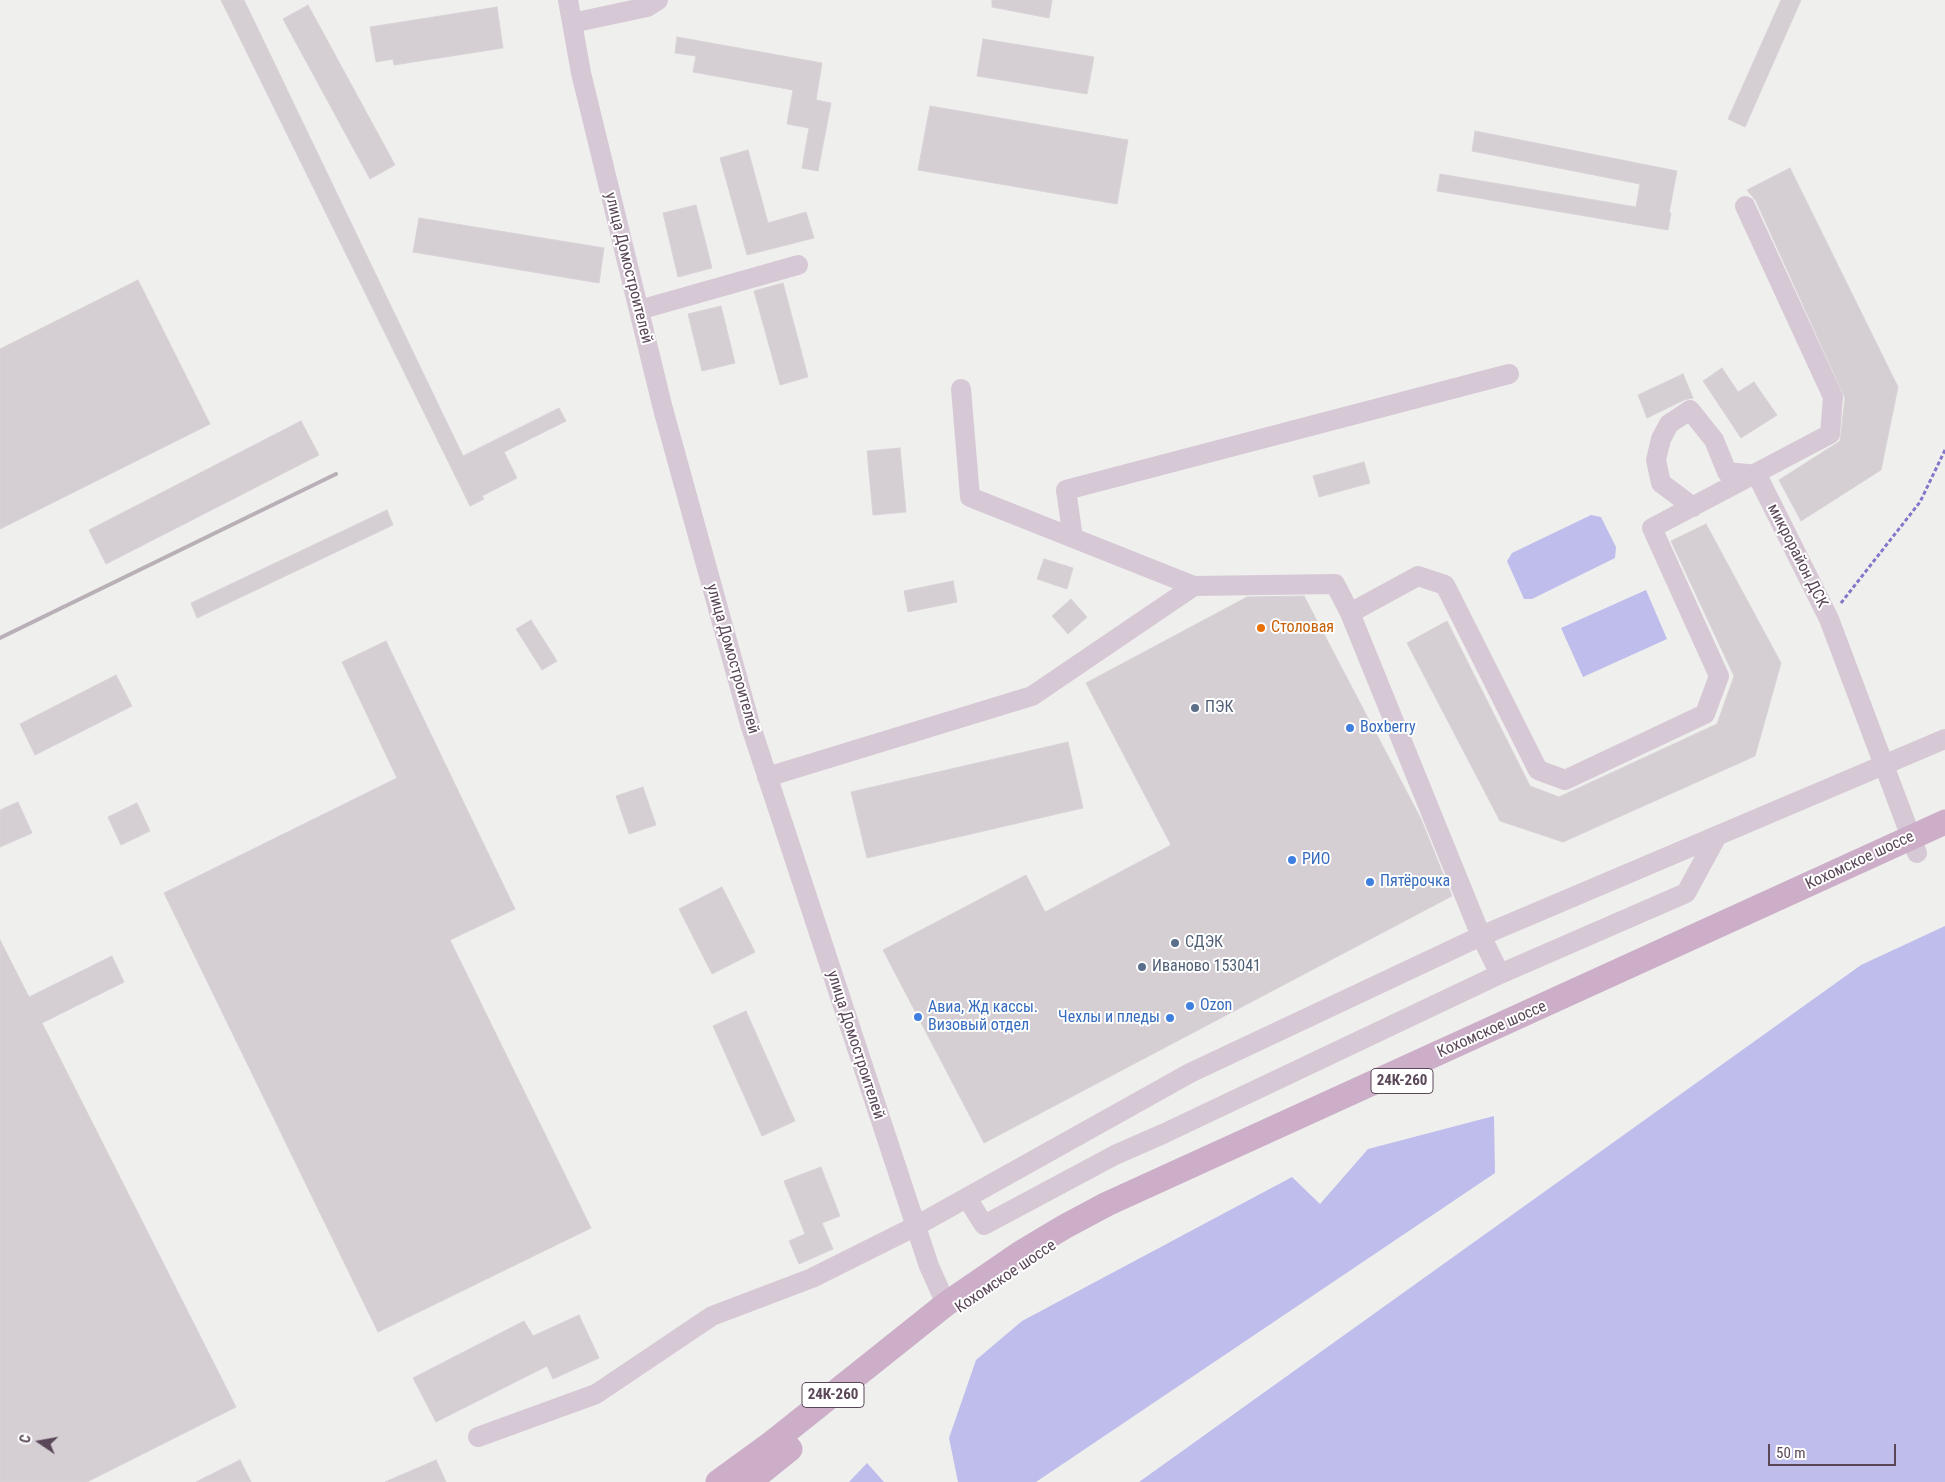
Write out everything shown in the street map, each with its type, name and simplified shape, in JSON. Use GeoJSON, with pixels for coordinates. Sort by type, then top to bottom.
{"type":"FeatureCollection","features":[{"type":"Feature","properties":{"kind":"main road","name":"Кохомское шоссе"},"geometry":{"type":"LineString","coordinates":[[950,1310],[1019,1254],[1107,1204],[1914,845],[1945,822]]}},
{"type":"Feature","properties":{"kind":"main road","name":"Кохомское шоссе"},"geometry":{"type":"LineString","coordinates":[[1914,845],[1945,841]]}},
{"type":"Feature","properties":{"kind":"main road","name":"24К-260"},"geometry":{"type":"LineString","coordinates":[[718,1482],[950,1310]]}},
{"type":"Feature","properties":{"kind":"main road"},"geometry":{"type":"LineString","coordinates":[[749,1482],[950,1310]]}},
{"type":"Feature","properties":{"kind":"street","name":"улица Домостроителей"},"geometry":{"type":"LineString","coordinates":[[568,0],[581,73],[638,310],[750,724],[929,1266],[950,1310]]}},
{"type":"Feature","properties":{"kind":"street"},"geometry":{"type":"LineString","coordinates":[[572,23],[647,7],[658,0]]}},
{"type":"Feature","properties":{"kind":"street"},"geometry":{"type":"LineString","coordinates":[[1350,612],[1418,576],[1445,585],[1538,770],[1565,780],[1704,714],[1719,676],[1652,528],[1756,475],[1830,434],[1833,397],[1745,206]]}},
{"type":"Feature","properties":{"kind":"street"},"geometry":{"type":"LineString","coordinates":[[638,310],[798,265]]}},
{"type":"Feature","properties":{"kind":"street"},"geometry":{"type":"LineString","coordinates":[[1073,538],[1066,490],[1510,374]]}},
{"type":"Feature","properties":{"kind":"street"},"geometry":{"type":"LineString","coordinates":[[961,389],[970,497],[1194,586],[1336,584],[1350,612],[1481,936],[1500,974]]}},
{"type":"Feature","properties":{"kind":"street"},"geometry":{"type":"LineString","coordinates":[[1693,507],[1661,483],[1656,460],[1661,439],[1669,424],[1690,410],[1714,440],[1728,472],[1756,475]]}},
{"type":"Feature","properties":{"kind":"street","name":"микрорайон ДСК"},"geometry":{"type":"LineString","coordinates":[[1756,475],[1829,619],[1914,845]]}},
{"type":"Feature","properties":{"kind":"street"},"geometry":{"type":"LineString","coordinates":[[767,777],[1032,696],[1194,586]]}},
{"type":"Feature","properties":{"kind":"street"},"geometry":{"type":"LineString","coordinates":[[478,1437],[596,1394],[712,1316],[812,1278],[916,1226],[1190,1073],[1481,936],[1945,740]]}},
{"type":"Feature","properties":{"kind":"street"},"geometry":{"type":"LineString","coordinates":[[967,1198],[984,1225],[1115,1155],[1165,1134],[1500,974],[1686,892],[1717,836]]}},
{"type":"Feature","properties":{"kind":"path"},"geometry":{"type":"LineString","coordinates":[[1829,619],[1920,502],[1945,450]]}},
{"type":"Feature","properties":{"kind":"shaded area"},"geometry":{"type":"Polygon","coordinates":[[[1591,515],[1601,517],[1616,547],[1615,558],[1532,599],[1524,599],[1507,561],[1512,553],[1591,515]]]}},
{"type":"Feature","properties":{"kind":"shaded area"},"geometry":{"type":"Polygon","coordinates":[[[1646,590],[1667,639],[1583,677],[1561,628],[1646,590]]]}},
{"type":"Feature","properties":{"kind":"shaded area"},"geometry":{"type":"Polygon","coordinates":[[[1945,926],[1945,1482],[1139,1482],[1861,965],[1945,926]]]}},
{"type":"Feature","properties":{"kind":"shaded area"},"geometry":{"type":"Polygon","coordinates":[[[1494,1116],[1495,1173],[1036,1482],[958,1482],[949,1438],[976,1360],[1022,1321],[1292,1177],[1320,1204],[1368,1149],[1494,1116]]]}},
{"type":"Feature","properties":{"kind":"shaded area"},"geometry":{"type":"Polygon","coordinates":[[[867,1463],[884,1482],[849,1482],[867,1463]]]}},
{"type":"Feature","properties":{"kind":"building"},"geometry":{"type":"Polygon","coordinates":[[[221,0],[244,0],[463,456],[559,408],[566,421],[504,452],[517,478],[482,496],[484,499],[470,506],[221,0]]]}},
{"type":"Feature","properties":{"kind":"building"},"geometry":{"type":"Polygon","coordinates":[[[992,0],[1052,0],[1049,18],[992,7],[992,0]]]}},
{"type":"Feature","properties":{"kind":"building"},"geometry":{"type":"Polygon","coordinates":[[[1781,0],[1801,0],[1745,127],[1728,119],[1781,0]]]}},
{"type":"Feature","properties":{"kind":"building"},"geometry":{"type":"Polygon","coordinates":[[[308,5],[395,165],[370,179],[283,19],[308,5]]]}},
{"type":"Feature","properties":{"kind":"building"},"geometry":{"type":"Polygon","coordinates":[[[497,7],[503,48],[394,65],[393,59],[376,62],[370,27],[497,7]]]}},
{"type":"Feature","properties":{"kind":"building"},"geometry":{"type":"Polygon","coordinates":[[[677,37],[822,63],[816,100],[831,103],[818,171],[802,168],[809,128],[787,124],[793,90],[693,72],[696,56],[675,53],[677,37]]]}},
{"type":"Feature","properties":{"kind":"building"},"geometry":{"type":"Polygon","coordinates":[[[983,39],[1094,57],[1087,94],[977,76],[983,39]]]}},
{"type":"Feature","properties":{"kind":"building"},"geometry":{"type":"Polygon","coordinates":[[[930,106],[1128,140],[1117,204],[918,170],[930,106]]]}},
{"type":"Feature","properties":{"kind":"building"},"geometry":{"type":"Polygon","coordinates":[[[1475,131],[1677,171],[1669,213],[1671,213],[1668,230],[1437,191],[1440,174],[1636,207],[1640,184],[1472,151],[1475,131]]]}},
{"type":"Feature","properties":{"kind":"building"},"geometry":{"type":"Polygon","coordinates":[[[748,150],[768,223],[806,212],[814,238],[747,255],[720,158],[748,150]]]}},
{"type":"Feature","properties":{"kind":"building"},"geometry":{"type":"Polygon","coordinates":[[[1790,168],[1898,387],[1881,470],[1801,521],[1779,480],[1840,441],[1845,398],[1756,201],[1747,190],[1790,168]]]}},
{"type":"Feature","properties":{"kind":"building"},"geometry":{"type":"Polygon","coordinates":[[[696,205],[712,268],[678,277],[663,213],[696,205]]]}},
{"type":"Feature","properties":{"kind":"building"},"geometry":{"type":"Polygon","coordinates":[[[419,218],[604,248],[599,283],[413,252],[419,218]]]}},
{"type":"Feature","properties":{"kind":"building"},"geometry":{"type":"Polygon","coordinates":[[[138,280],[210,424],[0,529],[0,349],[138,280]]]}},
{"type":"Feature","properties":{"kind":"building"},"geometry":{"type":"Polygon","coordinates":[[[783,283],[808,377],[780,385],[754,291],[783,283]]]}},
{"type":"Feature","properties":{"kind":"building"},"geometry":{"type":"Polygon","coordinates":[[[721,306],[735,363],[702,371],[688,314],[721,306]]]}},
{"type":"Feature","properties":{"kind":"building"},"geometry":{"type":"Polygon","coordinates":[[[1722,368],[1738,392],[1754,382],[1777,415],[1741,438],[1703,381],[1722,368]]]}},
{"type":"Feature","properties":{"kind":"building"},"geometry":{"type":"Polygon","coordinates":[[[1683,374],[1693,398],[1684,400],[1647,418],[1638,395],[1683,374]]]}},
{"type":"Feature","properties":{"kind":"building"},"geometry":{"type":"Polygon","coordinates":[[[301,421],[319,455],[106,564],[89,530],[301,421]]]}},
{"type":"Feature","properties":{"kind":"building"},"geometry":{"type":"Polygon","coordinates":[[[900,448],[906,512],[873,515],[867,451],[900,448]]]}},
{"type":"Feature","properties":{"kind":"building"},"geometry":{"type":"Polygon","coordinates":[[[1364,462],[1370,483],[1319,497],[1313,476],[1364,462]]]}},
{"type":"Feature","properties":{"kind":"building"},"geometry":{"type":"Polygon","coordinates":[[[387,510],[393,525],[197,618],[191,603],[387,510]]]}},
{"type":"Feature","properties":{"kind":"building"},"geometry":{"type":"Polygon","coordinates":[[[1706,524],[1781,663],[1755,756],[1563,842],[1500,821],[1407,643],[1447,621],[1530,786],[1559,797],[1717,724],[1734,676],[1671,541],[1706,524]]]}},
{"type":"Feature","properties":{"kind":"building"},"geometry":{"type":"Polygon","coordinates":[[[1044,559],[1073,568],[1067,589],[1037,579],[1044,559]]]}},
{"type":"Feature","properties":{"kind":"building"},"geometry":{"type":"Polygon","coordinates":[[[953,581],[957,602],[908,612],[904,591],[953,581]]]}},
{"type":"Feature","properties":{"kind":"building","name":"РИО"},"geometry":{"type":"Polygon","coordinates":[[[1304,596],[1421,819],[1452,896],[984,1143],[883,950],[1026,875],[1045,912],[1171,845],[1086,683],[1247,597],[1304,596]]]}},
{"type":"Feature","properties":{"kind":"building"},"geometry":{"type":"Polygon","coordinates":[[[1071,599],[1087,617],[1068,634],[1052,616],[1071,599]]]}},
{"type":"Feature","properties":{"kind":"building"},"geometry":{"type":"Polygon","coordinates":[[[531,620],[557,661],[542,670],[516,629],[531,620]]]}},
{"type":"Feature","properties":{"kind":"building"},"geometry":{"type":"Polygon","coordinates":[[[386,641],[515,909],[450,940],[591,1228],[378,1332],[164,893],[397,778],[342,662],[386,641]]]}},
{"type":"Feature","properties":{"kind":"building"},"geometry":{"type":"Polygon","coordinates":[[[116,675],[132,706],[35,755],[20,724],[116,675]]]}},
{"type":"Feature","properties":{"kind":"building"},"geometry":{"type":"Polygon","coordinates":[[[1068,742],[1083,808],[867,858],[851,792],[1068,742]]]}},
{"type":"Feature","properties":{"kind":"building"},"geometry":{"type":"Polygon","coordinates":[[[643,787],[656,825],[629,834],[616,796],[643,787]]]}},
{"type":"Feature","properties":{"kind":"building"},"geometry":{"type":"Polygon","coordinates":[[[18,802],[32,833],[0,847],[0,810],[18,802]]]}},
{"type":"Feature","properties":{"kind":"building"},"geometry":{"type":"Polygon","coordinates":[[[137,803],[150,831],[121,845],[108,817],[137,803]]]}},
{"type":"Feature","properties":{"kind":"building"},"geometry":{"type":"Polygon","coordinates":[[[722,887],[755,952],[712,974],[679,909],[722,887]]]}},
{"type":"Feature","properties":{"kind":"building"},"geometry":{"type":"Polygon","coordinates":[[[0,940],[29,997],[112,956],[124,982],[42,1023],[236,1407],[87,1482],[0,1482],[0,940]]]}},
{"type":"Feature","properties":{"kind":"building"},"geometry":{"type":"Polygon","coordinates":[[[746,1011],[795,1121],[762,1136],[713,1026],[746,1011]]]}},
{"type":"Feature","properties":{"kind":"building"},"geometry":{"type":"Polygon","coordinates":[[[821,1167],[840,1216],[822,1223],[833,1249],[799,1264],[789,1241],[805,1234],[784,1181],[821,1167]]]}},
{"type":"Feature","properties":{"kind":"building"},"geometry":{"type":"Polygon","coordinates":[[[579,1315],[599,1358],[553,1379],[547,1366],[436,1422],[413,1378],[524,1321],[533,1336],[579,1315]]]}},
{"type":"Feature","properties":{"kind":"building"},"geometry":{"type":"Polygon","coordinates":[[[240,1460],[251,1482],[196,1482],[240,1460]]]}},
{"type":"Feature","properties":{"kind":"building"},"geometry":{"type":"Polygon","coordinates":[[[436,1460],[446,1482],[385,1482],[436,1460]]]}},
{"type":"Feature","properties":{"kind":"railway"},"geometry":{"type":"LineString","coordinates":[[0,638],[336,474]]}},
{"type":"Feature","properties":{"kind":"place","name":"Столовая"},"geometry":{"type":"Point","coordinates":[1261,628]}},
{"type":"Feature","properties":{"kind":"place","name":"ПЭК"},"geometry":{"type":"Point","coordinates":[1195,708]}},
{"type":"Feature","properties":{"kind":"place","name":"Boxberry"},"geometry":{"type":"Point","coordinates":[1350,728]}},
{"type":"Feature","properties":{"kind":"place","name":"РИО"},"geometry":{"type":"Point","coordinates":[1292,860]}},
{"type":"Feature","properties":{"kind":"place","name":"Пятёрочка"},"geometry":{"type":"Point","coordinates":[1370,882]}},
{"type":"Feature","properties":{"kind":"place","name":"СДЭК"},"geometry":{"type":"Point","coordinates":[1175,943]}},
{"type":"Feature","properties":{"kind":"place","name":"Иваново 153041"},"geometry":{"type":"Point","coordinates":[1142,967]}},
{"type":"Feature","properties":{"kind":"place","name":"Ozon"},"geometry":{"type":"Point","coordinates":[1190,1006]}},
{"type":"Feature","properties":{"kind":"place","name":"Авиа, Жд кассы. Визовый отдел"},"geometry":{"type":"Point","coordinates":[918,1017]}},
{"type":"Feature","properties":{"kind":"place","name":"Чехлы и пледы"},"geometry":{"type":"Point","coordinates":[1170,1018]}}]}
